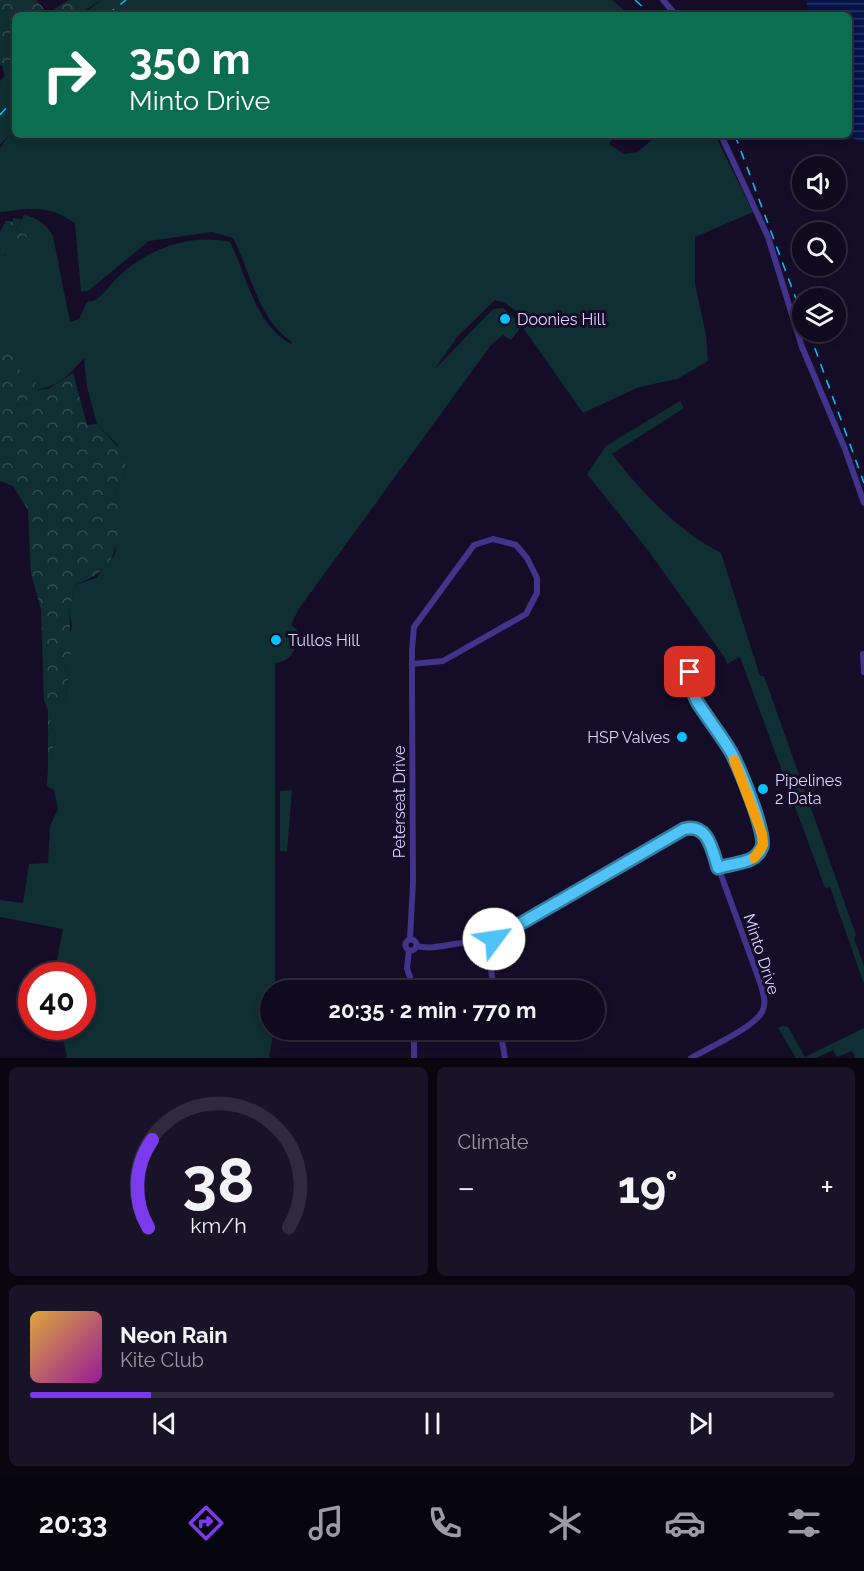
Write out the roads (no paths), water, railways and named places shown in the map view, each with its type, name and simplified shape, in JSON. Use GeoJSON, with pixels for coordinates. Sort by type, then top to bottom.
{"type":"FeatureCollection","features":[{"type":"Feature","properties":{"kind":"street"},"geometry":{"type":"LineString","coordinates":[[663,0],[673,12]]}},
{"type":"Feature","properties":{"kind":"street"},"geometry":{"type":"LineString","coordinates":[[722,138],[768,237],[802,347],[845,449],[864,502]]}},
{"type":"Feature","properties":{"kind":"street","name":"Peterseat Drive"},"geometry":{"type":"LineString","coordinates":[[412,664],[443,661],[526,614],[537,593],[537,578],[527,558],[516,545],[501,539],[487,540],[474,545],[464,555],[414,627],[412,664],[413,882],[410,939],[415,941],[412,948]]}},
{"type":"Feature","properties":{"kind":"street"},"geometry":{"type":"LineString","coordinates":[[863,654],[864,672]]}},
{"type":"Feature","properties":{"kind":"street"},"geometry":{"type":"LineString","coordinates":[[689,682],[696,701],[731,753],[763,840],[759,852],[753,859],[718,868]]}},
{"type":"Feature","properties":{"kind":"street","name":"Minto Drive"},"geometry":{"type":"LineString","coordinates":[[489,945],[500,934],[684,829],[697,828],[704,832],[709,841],[761,985],[765,1004],[762,1013],[753,1022],[691,1058]]}},
{"type":"Feature","properties":{"kind":"street"},"geometry":{"type":"LineString","coordinates":[[411,980],[407,968],[412,948],[475,942],[489,945],[488,956],[492,980]]}},
{"type":"Feature","properties":{"kind":"street"},"geometry":{"type":"LineString","coordinates":[[414,1040],[414,1058]]}},
{"type":"Feature","properties":{"kind":"street"},"geometry":{"type":"LineString","coordinates":[[502,1040],[505,1058]]}},
{"type":"Feature","properties":{"kind":"railway"},"geometry":{"type":"LineString","coordinates":[[111,12],[126,0]]}},
{"type":"Feature","properties":{"kind":"railway"},"geometry":{"type":"LineString","coordinates":[[635,0],[649,12]]}},
{"type":"Feature","properties":{"kind":"railway"},"geometry":{"type":"LineString","coordinates":[[0,115],[12,101]]}},
{"type":"Feature","properties":{"kind":"railway"},"geometry":{"type":"LineString","coordinates":[[736,138],[792,288]]}},
{"type":"Feature","properties":{"kind":"railway"},"geometry":{"type":"LineString","coordinates":[[813,342],[864,483]]}},
{"type":"Feature","properties":{"kind":"place","name":"Doonies Hill"},"geometry":{"type":"Point","coordinates":[505,319]}},
{"type":"Feature","properties":{"kind":"place","name":"Tullos Hill"},"geometry":{"type":"Point","coordinates":[276,640]}},
{"type":"Feature","properties":{"kind":"place","name":"HSP Valves"},"geometry":{"type":"Point","coordinates":[682,737]}},
{"type":"Feature","properties":{"kind":"place","name":"Pipelines 2 Data"},"geometry":{"type":"Point","coordinates":[763,789]}}]}
